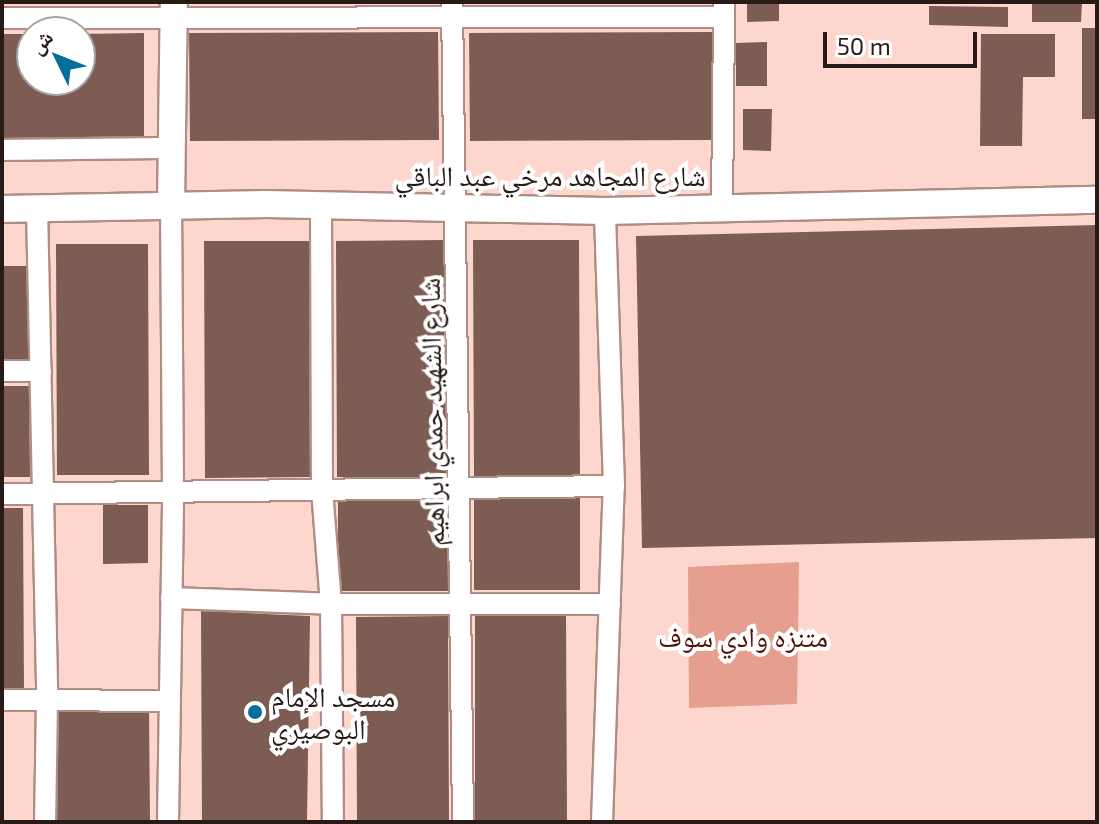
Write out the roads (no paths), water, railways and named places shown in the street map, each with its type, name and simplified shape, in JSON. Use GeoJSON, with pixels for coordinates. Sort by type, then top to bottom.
{"type":"FeatureCollection","features":[{"type":"Feature","properties":{"kind":"street"},"geometry":{"type":"LineString","coordinates":[[168,822],[173,490],[171,205],[174,10]]}},
{"type":"Feature","properties":{"kind":"street","name":"شارع الشهيد حمدي ابراهيم"},"geometry":{"type":"LineString","coordinates":[[452,10],[463,822]]}},
{"type":"Feature","properties":{"kind":"street"},"geometry":{"type":"LineString","coordinates":[[11,13],[724,10],[722,208]]}},
{"type":"Feature","properties":{"kind":"street"},"geometry":{"type":"LineString","coordinates":[[2,150],[172,148]]}},
{"type":"Feature","properties":{"kind":"street","name":"شارع المجاهد مرخي عبد الباقي"},"geometry":{"type":"LineString","coordinates":[[2,209],[171,205],[605,211],[1097,200]]}},
{"type":"Feature","properties":{"kind":"street"},"geometry":{"type":"LineString","coordinates":[[321,206],[322,490],[331,604],[333,822]]}},
{"type":"Feature","properties":{"kind":"street"},"geometry":{"type":"LineString","coordinates":[[37,207],[47,700],[45,822]]}},
{"type":"Feature","properties":{"kind":"street"},"geometry":{"type":"LineString","coordinates":[[602,822],[614,486],[605,211]]}},
{"type":"Feature","properties":{"kind":"street"},"geometry":{"type":"LineString","coordinates":[[2,371],[41,371]]}},
{"type":"Feature","properties":{"kind":"street"},"geometry":{"type":"LineString","coordinates":[[2,494],[614,486]]}},
{"type":"Feature","properties":{"kind":"street"},"geometry":{"type":"LineString","coordinates":[[171,598],[331,604],[610,604]]}},
{"type":"Feature","properties":{"kind":"street"},"geometry":{"type":"LineString","coordinates":[[2,700],[168,701]]}},
{"type":"Feature","properties":{"kind":"place","name":"مسجد الإمام البوصيري"},"geometry":{"type":"Point","coordinates":[255,712]}},
{"type":"Feature","properties":{"kind":"park label","name":"متنزه وادي سوف"},"geometry":{"type":"Point","coordinates":[743,636]}}]}
